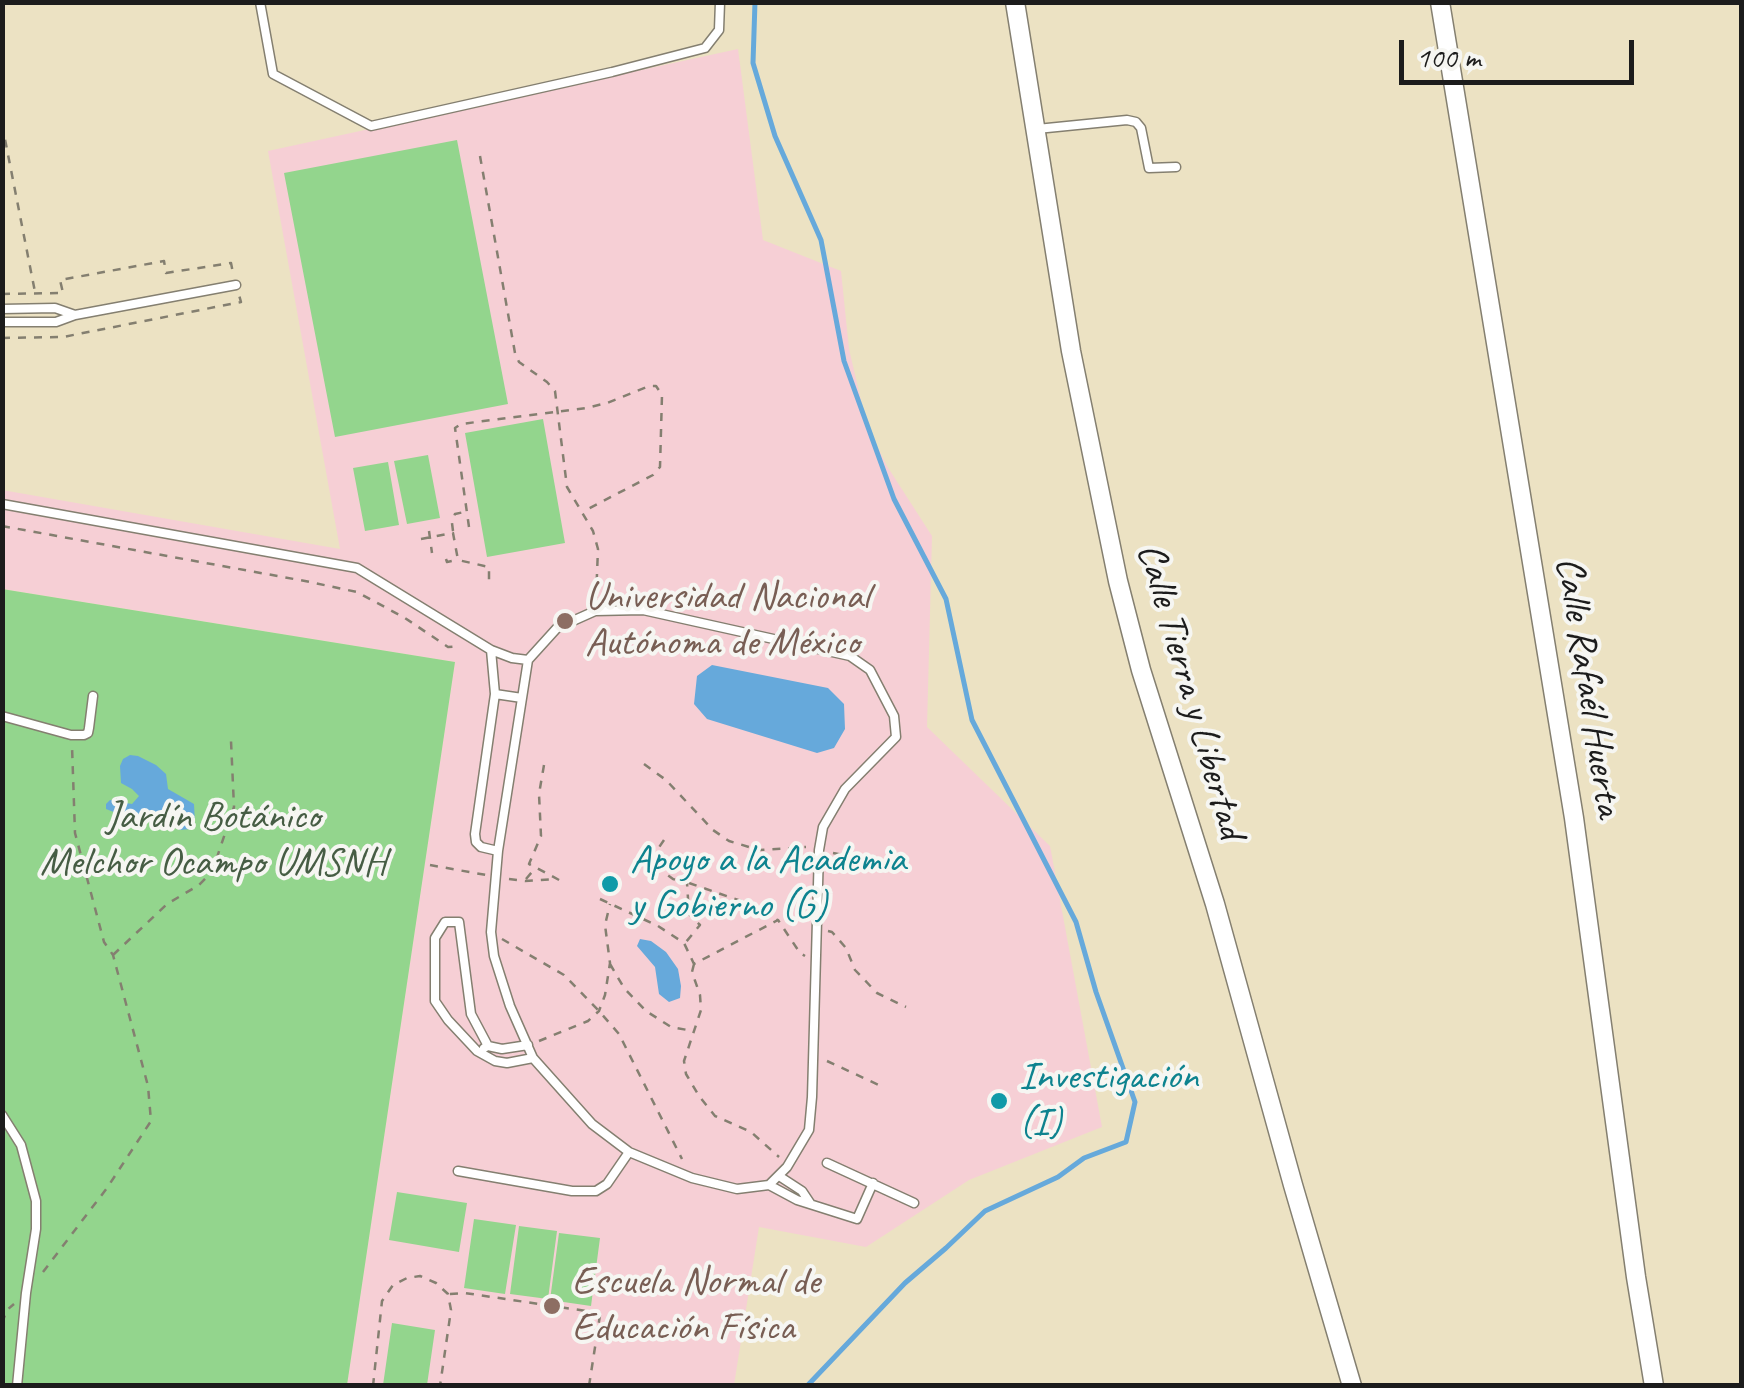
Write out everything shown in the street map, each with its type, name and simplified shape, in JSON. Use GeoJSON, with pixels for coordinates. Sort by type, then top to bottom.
{"type":"FeatureCollection","features":[{"type":"Feature","properties":{"kind":"street","name":"Calle Tierra y Libertad"},"geometry":{"type":"LineString","coordinates":[[1015,2],[1072,351],[1118,581],[1141,670],[1216,904],[1352,1386]]}},
{"type":"Feature","properties":{"kind":"street","name":"Calle Rafaél Huerta"},"geometry":{"type":"LineString","coordinates":[[1440,2],[1574,818],[1654,1386]]}},
{"type":"Feature","properties":{"kind":"lane"},"geometry":{"type":"LineString","coordinates":[[260,2],[273,74],[371,126],[705,48],[719,30],[720,2]]}},
{"type":"Feature","properties":{"kind":"lane"},"geometry":{"type":"LineString","coordinates":[[1037,130],[1136,122],[1141,128],[1150,168],[1176,167]]}},
{"type":"Feature","properties":{"kind":"lane"},"geometry":{"type":"LineString","coordinates":[[2,322],[56,322],[75,314],[236,284]]}},
{"type":"Feature","properties":{"kind":"lane"},"geometry":{"type":"LineString","coordinates":[[2,308],[54,308],[75,314]]}},
{"type":"Feature","properties":{"kind":"lane"},"geometry":{"type":"LineString","coordinates":[[2,504],[357,568],[487,647],[528,660]]}},
{"type":"Feature","properties":{"kind":"lane"},"geometry":{"type":"LineString","coordinates":[[770,1185],[787,1167],[809,1130],[819,850],[824,827],[845,789],[896,738],[894,716],[870,670],[850,656],[643,610],[595,611],[557,628],[528,660],[498,850],[494,956],[510,1006],[534,1058],[592,1124],[629,1152],[692,1178],[738,1188],[770,1185],[796,1200],[857,1219],[873,1183]]}},
{"type":"Feature","properties":{"kind":"lane"},"geometry":{"type":"LineString","coordinates":[[487,647],[495,694],[475,834],[481,847],[498,850]]}},
{"type":"Feature","properties":{"kind":"lane"},"geometry":{"type":"LineString","coordinates":[[495,694],[522,698]]}},
{"type":"Feature","properties":{"kind":"lane"},"geometry":{"type":"LineString","coordinates":[[2,716],[72,735],[88,733],[93,696]]}},
{"type":"Feature","properties":{"kind":"lane"},"geometry":{"type":"LineString","coordinates":[[488,1046],[471,1014],[459,922],[445,922],[435,938],[435,1000],[448,1020],[477,1052],[496,1061],[534,1058]]}},
{"type":"Feature","properties":{"kind":"lane"},"geometry":{"type":"LineString","coordinates":[[477,1052],[488,1046],[502,1050],[528,1045]]}},
{"type":"Feature","properties":{"kind":"lane"},"geometry":{"type":"LineString","coordinates":[[2,1115],[21,1146],[36,1200],[36,1229],[16,1386]]}},
{"type":"Feature","properties":{"kind":"lane"},"geometry":{"type":"LineString","coordinates":[[458,1171],[572,1191],[596,1190],[607,1184],[629,1152]]}},
{"type":"Feature","properties":{"kind":"lane"},"geometry":{"type":"LineString","coordinates":[[827,1163],[914,1202]]}},
{"type":"Feature","properties":{"kind":"lane"},"geometry":{"type":"LineString","coordinates":[[779,1176],[802,1191],[810,1202]]}},
{"type":"Feature","properties":{"kind":"path"},"geometry":{"type":"LineString","coordinates":[[2,124],[36,293]]}},
{"type":"Feature","properties":{"kind":"path"},"geometry":{"type":"LineString","coordinates":[[480,156],[515,353],[520,362],[555,391],[567,488],[593,531],[598,549],[595,611]]}},
{"type":"Feature","properties":{"kind":"path"},"geometry":{"type":"LineString","coordinates":[[2,294],[63,293],[60,280],[164,261],[166,273],[230,264]]}},
{"type":"Feature","properties":{"kind":"path"},"geometry":{"type":"LineString","coordinates":[[2,338],[63,337],[241,302]]}},
{"type":"Feature","properties":{"kind":"path"},"geometry":{"type":"LineString","coordinates":[[469,527],[455,428],[607,403],[656,386],[662,394],[660,467],[653,475],[582,512]]}},
{"type":"Feature","properties":{"kind":"path"},"geometry":{"type":"LineString","coordinates":[[458,560],[452,523],[455,514],[466,512]]}},
{"type":"Feature","properties":{"kind":"path"},"geometry":{"type":"LineString","coordinates":[[2,526],[357,592],[448,647],[487,647]]}},
{"type":"Feature","properties":{"kind":"path"},"geometry":{"type":"LineString","coordinates":[[428,531],[432,553]]}},
{"type":"Feature","properties":{"kind":"path"},"geometry":{"type":"LineString","coordinates":[[421,539],[453,533]]}},
{"type":"Feature","properties":{"kind":"path"},"geometry":{"type":"LineString","coordinates":[[446,558],[447,562],[458,560],[489,567],[489,580]]}},
{"type":"Feature","properties":{"kind":"path"},"geometry":{"type":"LineString","coordinates":[[408,622],[448,648],[462,648]]}},
{"type":"Feature","properties":{"kind":"path"},"geometry":{"type":"LineString","coordinates":[[2,1323],[7,1310],[26,1293],[108,1188],[151,1121],[148,1086],[75,833],[72,735]]}},
{"type":"Feature","properties":{"kind":"path"},"geometry":{"type":"LineString","coordinates":[[113,955],[168,904],[212,872],[234,808],[231,741]]}},
{"type":"Feature","properties":{"kind":"path"},"geometry":{"type":"LineString","coordinates":[[644,764],[729,841],[760,850],[806,847],[882,863]]}},
{"type":"Feature","properties":{"kind":"path"},"geometry":{"type":"LineString","coordinates":[[524,882],[532,872],[530,864],[541,836],[538,794],[544,765]]}},
{"type":"Feature","properties":{"kind":"path"},"geometry":{"type":"LineString","coordinates":[[664,840],[651,863],[673,880],[770,911],[800,953],[815,960]]}},
{"type":"Feature","properties":{"kind":"path"},"geometry":{"type":"LineString","coordinates":[[430,865],[524,882],[549,878],[561,881],[530,864]]}},
{"type":"Feature","properties":{"kind":"path"},"geometry":{"type":"LineString","coordinates":[[684,944],[700,925],[689,914],[687,883]]}},
{"type":"Feature","properties":{"kind":"path"},"geometry":{"type":"LineString","coordinates":[[600,899],[658,926],[684,944],[694,964],[692,972],[702,1010],[684,1062],[686,1074],[716,1116],[751,1132],[787,1167]]}},
{"type":"Feature","properties":{"kind":"path"},"geometry":{"type":"LineString","coordinates":[[528,1045],[588,1021],[600,1011],[610,962],[605,925],[610,904]]}},
{"type":"Feature","properties":{"kind":"path"},"geometry":{"type":"LineString","coordinates":[[694,964],[778,920]]}},
{"type":"Feature","properties":{"kind":"path"},"geometry":{"type":"LineString","coordinates":[[817,928],[832,932],[846,948],[855,970],[877,993],[906,1008]]}},
{"type":"Feature","properties":{"kind":"path"},"geometry":{"type":"LineString","coordinates":[[492,932],[564,976],[600,1011],[618,1034],[692,1178]]}},
{"type":"Feature","properties":{"kind":"path"},"geometry":{"type":"LineString","coordinates":[[610,962],[624,988],[646,1012],[670,1027],[694,1031]]}},
{"type":"Feature","properties":{"kind":"path"},"geometry":{"type":"LineString","coordinates":[[812,1055],[883,1087]]}},
{"type":"Feature","properties":{"kind":"path"},"geometry":{"type":"LineString","coordinates":[[373,1386],[382,1301],[394,1285],[420,1276],[436,1282],[448,1294],[451,1310],[440,1386]]}},
{"type":"Feature","properties":{"kind":"path"},"geometry":{"type":"LineString","coordinates":[[448,1294],[465,1293],[613,1315]]}},
{"type":"Feature","properties":{"kind":"path"},"geometry":{"type":"LineString","coordinates":[[589,1386],[600,1313]]}},
{"type":"Feature","properties":{"kind":"shaded area","name":"Universidad Nacional Autónoma de México"},"geometry":{"type":"Polygon","coordinates":[[[738,49],[763,240],[841,271],[849,349],[867,426],[887,466],[932,536],[927,727],[1050,846],[1102,1127],[969,1180],[866,1247],[759,1227],[734,1385],[347,1385],[455,662],[3,589],[2,490],[340,549],[268,151],[738,49]]]}},
{"type":"Feature","properties":{"kind":"green space"},"geometry":{"type":"Polygon","coordinates":[[[457,140],[508,404],[335,437],[284,173],[457,140]]]}},
{"type":"Feature","properties":{"kind":"green space"},"geometry":{"type":"Polygon","coordinates":[[[543,419],[565,543],[487,557],[465,433],[543,419]]]}},
{"type":"Feature","properties":{"kind":"green space"},"geometry":{"type":"Polygon","coordinates":[[[428,455],[440,518],[407,524],[394,461],[428,455]]]}},
{"type":"Feature","properties":{"kind":"green space"},"geometry":{"type":"Polygon","coordinates":[[[388,462],[399,525],[365,531],[353,468],[388,462]]]}},
{"type":"Feature","properties":{"kind":"green space","name":"Jardín Botánico Melchor Ocampo UMSNH"},"geometry":{"type":"Polygon","coordinates":[[[2,589],[455,662],[347,1385],[3,1385],[2,589]]]}},
{"type":"Feature","properties":{"kind":"green space"},"geometry":{"type":"Polygon","coordinates":[[[397,1192],[467,1203],[459,1252],[389,1240],[397,1192]]]}},
{"type":"Feature","properties":{"kind":"green space"},"geometry":{"type":"Polygon","coordinates":[[[474,1219],[516,1225],[505,1294],[464,1288],[474,1219]]]}},
{"type":"Feature","properties":{"kind":"green space"},"geometry":{"type":"Polygon","coordinates":[[[519,1226],[557,1231],[548,1299],[510,1294],[519,1226]]]}},
{"type":"Feature","properties":{"kind":"green space"},"geometry":{"type":"Polygon","coordinates":[[[559,1233],[600,1238],[591,1306],[550,1300],[559,1233]]]}},
{"type":"Feature","properties":{"kind":"green space"},"geometry":{"type":"Polygon","coordinates":[[[392,1323],[435,1330],[427,1385],[383,1385],[392,1323]]]}},
{"type":"Feature","properties":{"kind":"water"},"geometry":{"type":"Polygon","coordinates":[[[712,665],[828,688],[844,704],[845,729],[834,748],[817,753],[707,719],[694,704],[697,676],[712,665]]]}},
{"type":"Feature","properties":{"kind":"water"},"geometry":{"type":"Polygon","coordinates":[[[130,755],[156,765],[166,774],[168,789],[194,804],[195,824],[190,829],[180,830],[163,809],[152,819],[129,818],[106,809],[110,800],[132,804],[139,796],[121,783],[120,766],[130,755]]]}},
{"type":"Feature","properties":{"kind":"water"},"geometry":{"type":"Polygon","coordinates":[[[640,939],[651,941],[666,952],[678,969],[680,998],[669,1002],[659,994],[655,967],[637,946],[640,939]]]}},
{"type":"Feature","properties":{"kind":"waterway"},"geometry":{"type":"LineString","coordinates":[[755,2],[753,63],[775,136],[821,240],[844,361],[894,499],[946,599],[972,720],[1076,922],[1135,1102],[1126,1142],[1084,1158],[1058,1177],[985,1211],[905,1283],[807,1386]]}},
{"type":"Feature","properties":{"kind":"place","name":"Universidad Nacional Autónoma de México"},"geometry":{"type":"Point","coordinates":[565,621]}},
{"type":"Feature","properties":{"kind":"place","name":"Apoyo a la Academia y Gobierno (G)"},"geometry":{"type":"Point","coordinates":[610,884]}},
{"type":"Feature","properties":{"kind":"place","name":"Investigación (I)"},"geometry":{"type":"Point","coordinates":[999,1101]}},
{"type":"Feature","properties":{"kind":"place","name":"Escuela Normal de Educación Física"},"geometry":{"type":"Point","coordinates":[552,1306]}}]}
